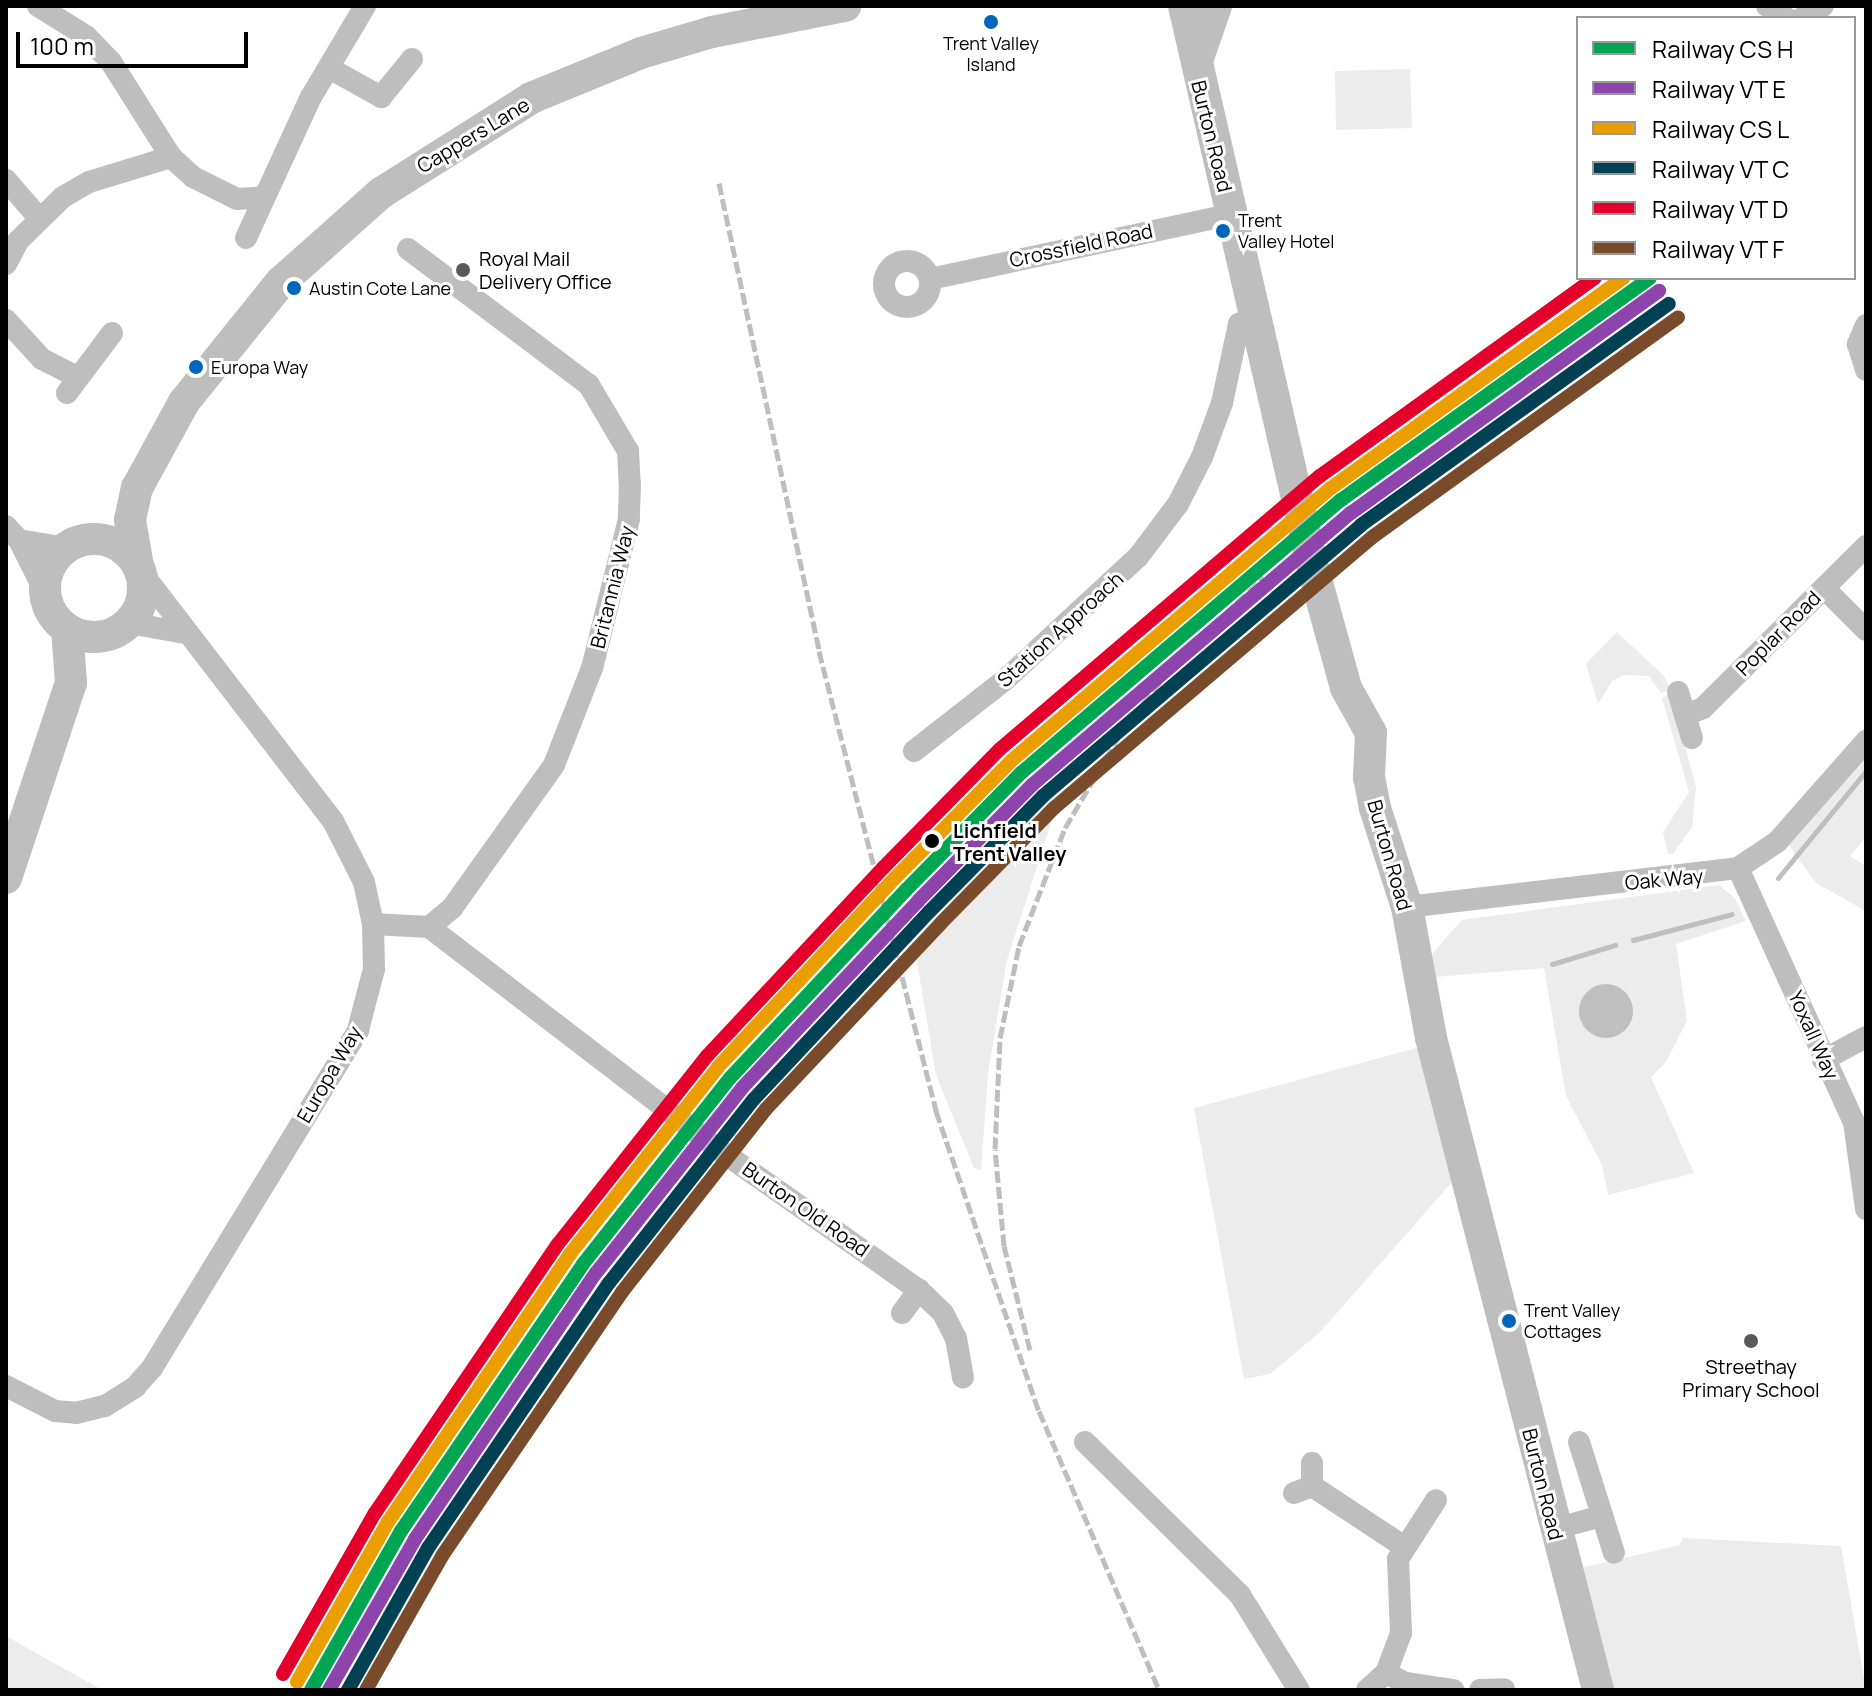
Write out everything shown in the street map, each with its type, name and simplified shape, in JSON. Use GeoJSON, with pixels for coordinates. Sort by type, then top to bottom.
{"type":"FeatureCollection","features":[{"type":"Feature","properties":{"kind":"highway","name":"Cappers Lane"},"geometry":{"type":"LineString","coordinates":[[76,544],[115,506],[139,460],[238,330],[328,238],[381,193],[482,125],[531,98],[641,53],[712,32],[845,6]]}},
{"type":"Feature","properties":{"kind":"highway","name":"Burton Road"},"geometry":{"type":"LineString","coordinates":[[1184,6],[1195,69],[1293,466],[1313,568],[1346,688],[1371,733],[1369,777],[1375,808],[1407,907],[1431,1038],[1554,1529],[1598,1690]]}},
{"type":"Feature","properties":{"kind":"highway"},"geometry":{"type":"LineString","coordinates":[[1195,69],[1216,6]]}},
{"type":"Feature","properties":{"kind":"highway","name":"Cappers Lane"},"geometry":{"type":"LineString","coordinates":[[139,569],[130,520],[137,488],[184,402]]}},
{"type":"Feature","properties":{"kind":"highway"},"geometry":{"type":"LineString","coordinates":[[71,683],[127,625],[142,599],[139,569],[116,544],[76,544],[49,569],[46,594],[51,611],[67,629],[96,637],[127,625]]}},
{"type":"Feature","properties":{"kind":"highway"},"geometry":{"type":"LineString","coordinates":[[6,878],[71,683],[67,629]]}},
{"type":"Feature","properties":{"kind":"street"},"geometry":{"type":"LineString","coordinates":[[38,6],[86,36],[111,62],[171,157],[215,192],[254,202],[264,197]]}},
{"type":"Feature","properties":{"kind":"street"},"geometry":{"type":"LineString","coordinates":[[246,238],[329,68],[365,6]]}},
{"type":"Feature","properties":{"kind":"street"},"geometry":{"type":"LineString","coordinates":[[1806,16],[1823,6]]}},
{"type":"Feature","properties":{"kind":"street"},"geometry":{"type":"LineString","coordinates":[[329,68],[381,97],[412,59]]}},
{"type":"Feature","properties":{"kind":"street"},"geometry":{"type":"LineString","coordinates":[[6,264],[38,217],[89,182],[171,157]]}},
{"type":"Feature","properties":{"kind":"street"},"geometry":{"type":"LineString","coordinates":[[6,180],[38,217]]}},
{"type":"Feature","properties":{"kind":"street","name":"Crossfield Road"},"geometry":{"type":"LineString","coordinates":[[930,279],[1232,214]]}},
{"type":"Feature","properties":{"kind":"street","name":"Britannia Way"},"geometry":{"type":"LineString","coordinates":[[408,249],[589,385],[623,439],[630,484],[629,519],[592,668],[554,765],[452,908],[429,927]]}},
{"type":"Feature","properties":{"kind":"street","name":"Station Approach"},"geometry":{"type":"LineString","coordinates":[[914,751],[1016,670],[1138,557],[1178,504],[1202,457],[1222,403],[1239,324],[1256,315]]}},
{"type":"Feature","properties":{"kind":"street"},"geometry":{"type":"LineString","coordinates":[[6,320],[42,359],[72,385],[117,330]]}},
{"type":"Feature","properties":{"kind":"street"},"geometry":{"type":"LineString","coordinates":[[1866,325],[1858,344],[1866,370]]}},
{"type":"Feature","properties":{"kind":"street"},"geometry":{"type":"LineString","coordinates":[[13,533],[76,544]]}},
{"type":"Feature","properties":{"kind":"street"},"geometry":{"type":"LineString","coordinates":[[13,533],[46,594]]}},
{"type":"Feature","properties":{"kind":"street","name":"Poplar Road"},"geometry":{"type":"LineString","coordinates":[[1685,715],[1703,708],[1866,546]]}},
{"type":"Feature","properties":{"kind":"street","name":"Europa Way"},"geometry":{"type":"LineString","coordinates":[[6,1386],[55,1411],[76,1413],[118,1400],[152,1368],[358,1030],[374,969],[373,924],[364,882],[333,821],[139,569]]}},
{"type":"Feature","properties":{"kind":"street"},"geometry":{"type":"LineString","coordinates":[[1824,588],[1866,630]]}},
{"type":"Feature","properties":{"kind":"street"},"geometry":{"type":"LineString","coordinates":[[127,625],[186,633]]}},
{"type":"Feature","properties":{"kind":"street"},"geometry":{"type":"LineString","coordinates":[[1678,692],[1692,738]]}},
{"type":"Feature","properties":{"kind":"street","name":"Oak Way"},"geometry":{"type":"LineString","coordinates":[[1407,907],[1738,868],[1777,842],[1866,741]]}},
{"type":"Feature","properties":{"kind":"street","name":"Yoxall Way"},"geometry":{"type":"LineString","coordinates":[[1738,868],[1823,1060],[1862,1136],[1866,1209]]}},
{"type":"Feature","properties":{"kind":"street"},"geometry":{"type":"LineString","coordinates":[[373,924],[429,927]]}},
{"type":"Feature","properties":{"kind":"street","name":"Burton Old Road"},"geometry":{"type":"LineString","coordinates":[[429,927],[649,1092],[721,1151],[919,1290],[943,1313],[956,1338],[963,1377]]}},
{"type":"Feature","properties":{"kind":"street"},"geometry":{"type":"LineString","coordinates":[[1823,1060],[1866,1037]]}},
{"type":"Feature","properties":{"kind":"street"},"geometry":{"type":"LineString","coordinates":[[902,1313],[919,1290]]}},
{"type":"Feature","properties":{"kind":"street"},"geometry":{"type":"LineString","coordinates":[[1085,1442],[1240,1595],[1299,1690]]}},
{"type":"Feature","properties":{"kind":"street"},"geometry":{"type":"LineString","coordinates":[[1576,1450],[1614,1553]]}},
{"type":"Feature","properties":{"kind":"street"},"geometry":{"type":"LineString","coordinates":[[1312,1463],[1303,1490],[1403,1546]]}},
{"type":"Feature","properties":{"kind":"street"},"geometry":{"type":"LineString","coordinates":[[1367,1690],[1386,1673],[1401,1633],[1396,1574],[1403,1546],[1436,1500]]}},
{"type":"Feature","properties":{"kind":"street"},"geometry":{"type":"LineString","coordinates":[[1554,1529],[1602,1516]]}},
{"type":"Feature","properties":{"kind":"street"},"geometry":{"type":"LineString","coordinates":[[1386,1673],[1406,1683],[1453,1690]]}},
{"type":"Feature","properties":{"kind":"street"},"geometry":{"type":"LineString","coordinates":[[1480,1690],[1504,1689]]}},
{"type":"Feature","properties":{"kind":"shaded area"},"geometry":{"type":"Polygon","coordinates":[[[1410,69],[1412,128],[1336,130],[1335,71],[1410,69]]]}},
{"type":"Feature","properties":{"kind":"shaded area"},"geometry":{"type":"Polygon","coordinates":[[[1617,632],[1665,677],[1670,690],[1661,693],[1649,676],[1623,675],[1612,681],[1598,704],[1586,664],[1617,632]]]}},
{"type":"Feature","properties":{"kind":"shaded area"},"geometry":{"type":"Polygon","coordinates":[[[1671,693],[1696,787],[1692,827],[1673,854],[1668,854],[1663,832],[1689,792],[1662,698],[1671,693]]]}},
{"type":"Feature","properties":{"kind":"shaded area"},"geometry":{"type":"Polygon","coordinates":[[[1866,755],[1866,837],[1850,856],[1866,866],[1866,911],[1816,883],[1787,843],[1866,755]]]}},
{"type":"Feature","properties":{"kind":"shaded area"},"geometry":{"type":"Polygon","coordinates":[[[1061,785],[1047,809],[1054,814],[1007,960],[988,1074],[981,1170],[974,1168],[936,1075],[915,950],[955,909],[948,896],[972,861],[981,854],[1010,855],[1029,834],[1026,807],[1061,785]]]}},
{"type":"Feature","properties":{"kind":"shaded area"},"geometry":{"type":"Polygon","coordinates":[[[1719,885],[1735,898],[1746,921],[1676,944],[1687,1021],[1666,1062],[1651,1077],[1694,1173],[1608,1195],[1602,1165],[1566,1096],[1544,968],[1435,977],[1432,954],[1462,920],[1719,885]]]}},
{"type":"Feature","properties":{"kind":"shaded area"},"geometry":{"type":"Polygon","coordinates":[[[1606,984],[1625,992],[1633,1011],[1625,1030],[1606,1038],[1587,1030],[1579,1011],[1587,992],[1606,984]]]}},
{"type":"Feature","properties":{"kind":"shaded area"},"geometry":{"type":"Polygon","coordinates":[[[1420,1047],[1454,1180],[1320,1332],[1270,1374],[1244,1379],[1194,1108],[1420,1047]]]}},
{"type":"Feature","properties":{"kind":"shaded area"},"geometry":{"type":"Polygon","coordinates":[[[1683,1538],[1841,1546],[1866,1690],[1610,1690],[1577,1569],[1680,1545],[1683,1538]]]}},
{"type":"Feature","properties":{"kind":"shaded area"},"geometry":{"type":"Polygon","coordinates":[[[6,1636],[102,1690],[6,1690],[6,1636]]]}},
{"type":"Feature","properties":{"kind":"waterway"},"geometry":{"type":"LineString","coordinates":[[1778,878],[1866,771]]}},
{"type":"Feature","properties":{"kind":"waterway"},"geometry":{"type":"LineString","coordinates":[[1633,940],[1732,914]]}},
{"type":"Feature","properties":{"kind":"waterway"},"geometry":{"type":"LineString","coordinates":[[1552,964],[1615,945]]}},
{"type":"Feature","properties":{"kind":"railway"},"geometry":{"type":"LineString","coordinates":[[719,183],[819,651],[936,1111],[1039,1411],[1159,1690]]}},
{"type":"Feature","properties":{"kind":"railway"},"geometry":{"type":"LineString","coordinates":[[1030,1350],[1004,1246],[995,1149],[1000,1038],[1019,946],[1065,828],[1123,729],[1179,658],[1264,577]]}},
{"type":"Feature","properties":{"kind":"transit line"},"geometry":{"type":"LineString","coordinates":[[283,1674],[375,1513],[558,1244],[707,1056],[883,868],[1000,749],[1320,476],[1592,280]]}},
{"type":"Feature","properties":{"kind":"transit line"},"geometry":{"type":"LineString","coordinates":[[297,1682],[388,1522],[570,1254],[718,1067],[894,879],[1011,761],[1331,488],[1620,280]]}},
{"type":"Feature","properties":{"kind":"transit line"},"geometry":{"type":"LineString","coordinates":[[311,1690],[401,1531],[583,1264],[730,1078],[906,890],[1021,773],[1341,500],[1647,280]]}},
{"type":"Feature","properties":{"kind":"transit line"},"geometry":{"type":"LineString","coordinates":[[329,1690],[415,1539],[596,1273],[742,1088],[918,901],[1032,785],[1351,513],[1659,291]]}},
{"type":"Feature","properties":{"kind":"transit line"},"geometry":{"type":"LineString","coordinates":[[348,1690],[428,1548],[609,1283],[754,1099],[929,912],[1043,796],[1361,525],[1669,304]]}},
{"type":"Feature","properties":{"kind":"transit line"},"geometry":{"type":"LineString","coordinates":[[366,1690],[442,1556],[622,1292],[766,1109],[941,923],[1054,808],[1371,538],[1678,317]]}},
{"type":"Feature","properties":{"kind":"place","name":"Trent Valley Island"},"geometry":{"type":"Point","coordinates":[991,22]}},
{"type":"Feature","properties":{"kind":"place","name":"Trent Valley Hotel"},"geometry":{"type":"Point","coordinates":[1223,231]}},
{"type":"Feature","properties":{"kind":"place","name":"Royal Mail Delivery Office"},"geometry":{"type":"Point","coordinates":[463,270]}},
{"type":"Feature","properties":{"kind":"place","name":"Austin Cote Lane"},"geometry":{"type":"Point","coordinates":[294,288]}},
{"type":"Feature","properties":{"kind":"place","name":"Europa Way"},"geometry":{"type":"Point","coordinates":[196,367]}},
{"type":"Feature","properties":{"kind":"place","name":"Lichfield Trent Valley"},"geometry":{"type":"Point","coordinates":[932,841]}},
{"type":"Feature","properties":{"kind":"place","name":"Trent Valley Cottages"},"geometry":{"type":"Point","coordinates":[1509,1321]}},
{"type":"Feature","properties":{"kind":"place","name":"Streethay Primary School"},"geometry":{"type":"Point","coordinates":[1751,1341]}}]}
